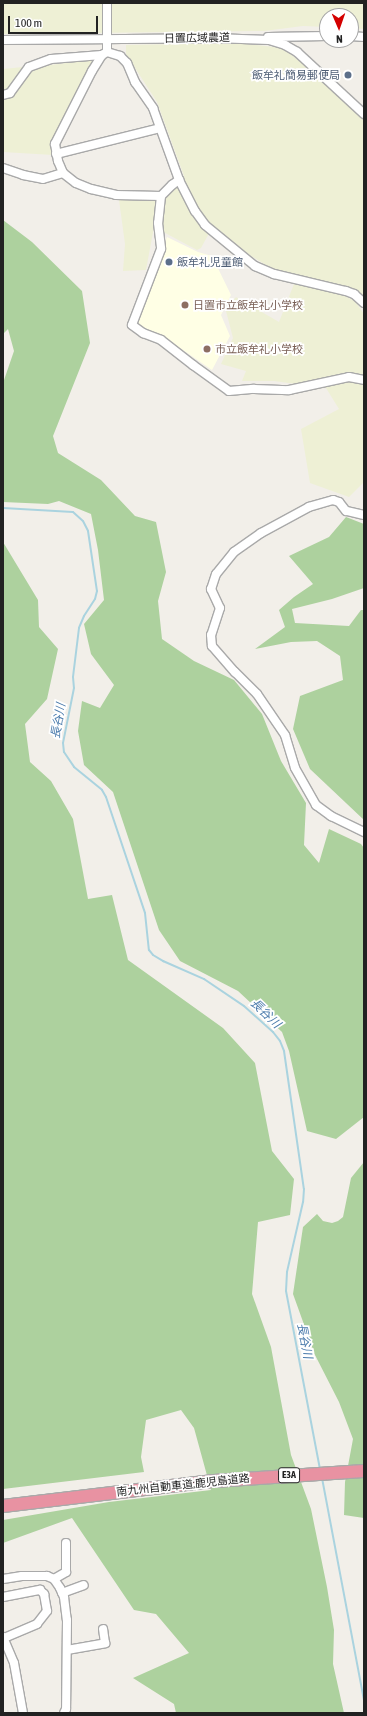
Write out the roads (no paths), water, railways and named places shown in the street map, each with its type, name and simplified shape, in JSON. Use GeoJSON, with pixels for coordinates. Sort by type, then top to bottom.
{"type":"FeatureCollection","features":[{"type":"Feature","properties":{"kind":"highway","name":"南九州自動車道;鹿児島道路"},"geometry":{"type":"LineString","coordinates":[[3,1506],[214,1481],[364,1472]]}},
{"type":"Feature","properties":{"kind":"street"},"geometry":{"type":"LineString","coordinates":[[107,3],[104,53],[92,71],[55,144],[56,154],[63,173],[76,182],[91,189],[116,195],[162,196]]}},
{"type":"Feature","properties":{"kind":"street"},"geometry":{"type":"LineString","coordinates":[[254,38],[319,36]]}},
{"type":"Feature","properties":{"kind":"street"},"geometry":{"type":"LineString","coordinates":[[285,45],[290,37]]}},
{"type":"Feature","properties":{"kind":"street","name":"日置広域農道"},"geometry":{"type":"LineString","coordinates":[[3,40],[254,38],[285,45],[308,61],[364,114]]}},
{"type":"Feature","properties":{"kind":"street"},"geometry":{"type":"LineString","coordinates":[[3,95],[10,92],[29,67],[51,59],[104,53],[120,56],[127,63],[135,82],[153,108],[180,180],[195,211],[205,225],[255,266],[274,274],[346,291],[354,294],[364,302]]}},
{"type":"Feature","properties":{"kind":"street"},"geometry":{"type":"LineString","coordinates":[[56,154],[160,128]]}},
{"type":"Feature","properties":{"kind":"street"},"geometry":{"type":"LineString","coordinates":[[3,168],[23,175],[44,179],[63,173]]}},
{"type":"Feature","properties":{"kind":"street"},"geometry":{"type":"LineString","coordinates":[[180,180],[172,185],[162,196],[158,223],[161,249],[132,325],[143,333],[161,340],[229,391],[254,389],[289,390],[349,377],[364,380]]}},
{"type":"Feature","properties":{"kind":"street"},"geometry":{"type":"LineString","coordinates":[[364,515],[346,510],[339,502],[334,500],[309,507],[261,533],[234,552],[216,574],[211,589],[220,608],[211,635],[212,646],[257,694],[285,735],[294,768],[316,805],[331,816],[364,832]]}},
{"type":"Feature","properties":{"kind":"street"},"geometry":{"type":"LineString","coordinates":[[3,1579],[29,1576],[47,1576],[54,1578],[66,1572],[66,1543]]}},
{"type":"Feature","properties":{"kind":"street"},"geometry":{"type":"LineString","coordinates":[[54,1578],[62,1593],[67,1620],[66,1709],[64,1713]]}},
{"type":"Feature","properties":{"kind":"street"},"geometry":{"type":"LineString","coordinates":[[62,1593],[84,1585]]}},
{"type":"Feature","properties":{"kind":"street"},"geometry":{"type":"LineString","coordinates":[[3,1597],[40,1590],[44,1594],[47,1611],[37,1624],[3,1638],[14,1663],[23,1713]]}},
{"type":"Feature","properties":{"kind":"street"},"geometry":{"type":"LineString","coordinates":[[67,1650],[105,1644],[103,1629]]}},
{"type":"Feature","properties":{"kind":"waterway","name":"長谷川"},"geometry":{"type":"LineString","coordinates":[[3,508],[73,512],[83,521],[88,531],[97,591],[95,599],[84,616],[79,628],[73,677],[74,688],[63,743],[64,752],[74,767],[102,790],[106,797],[145,913],[149,950],[153,955],[163,961],[204,979],[244,1006],[273,1032],[280,1041],[284,1051],[304,1189],[303,1202],[287,1272],[286,1291],[320,1469]]}},
{"type":"Feature","properties":{"kind":"waterway","name":"長谷川"},"geometry":{"type":"LineString","coordinates":[[322,1478],[364,1700]]}},
{"type":"Feature","properties":{"kind":"place","name":"飯牟礼簡易郵便局"},"geometry":{"type":"Point","coordinates":[348,75]}},
{"type":"Feature","properties":{"kind":"place","name":"飯牟礼児童館"},"geometry":{"type":"Point","coordinates":[169,262]}},
{"type":"Feature","properties":{"kind":"place","name":"日置市立飯牟礼小学校"},"geometry":{"type":"Point","coordinates":[185,305]}},
{"type":"Feature","properties":{"kind":"place","name":"市立飯牟礼小学校"},"geometry":{"type":"Point","coordinates":[207,349]}}]}
